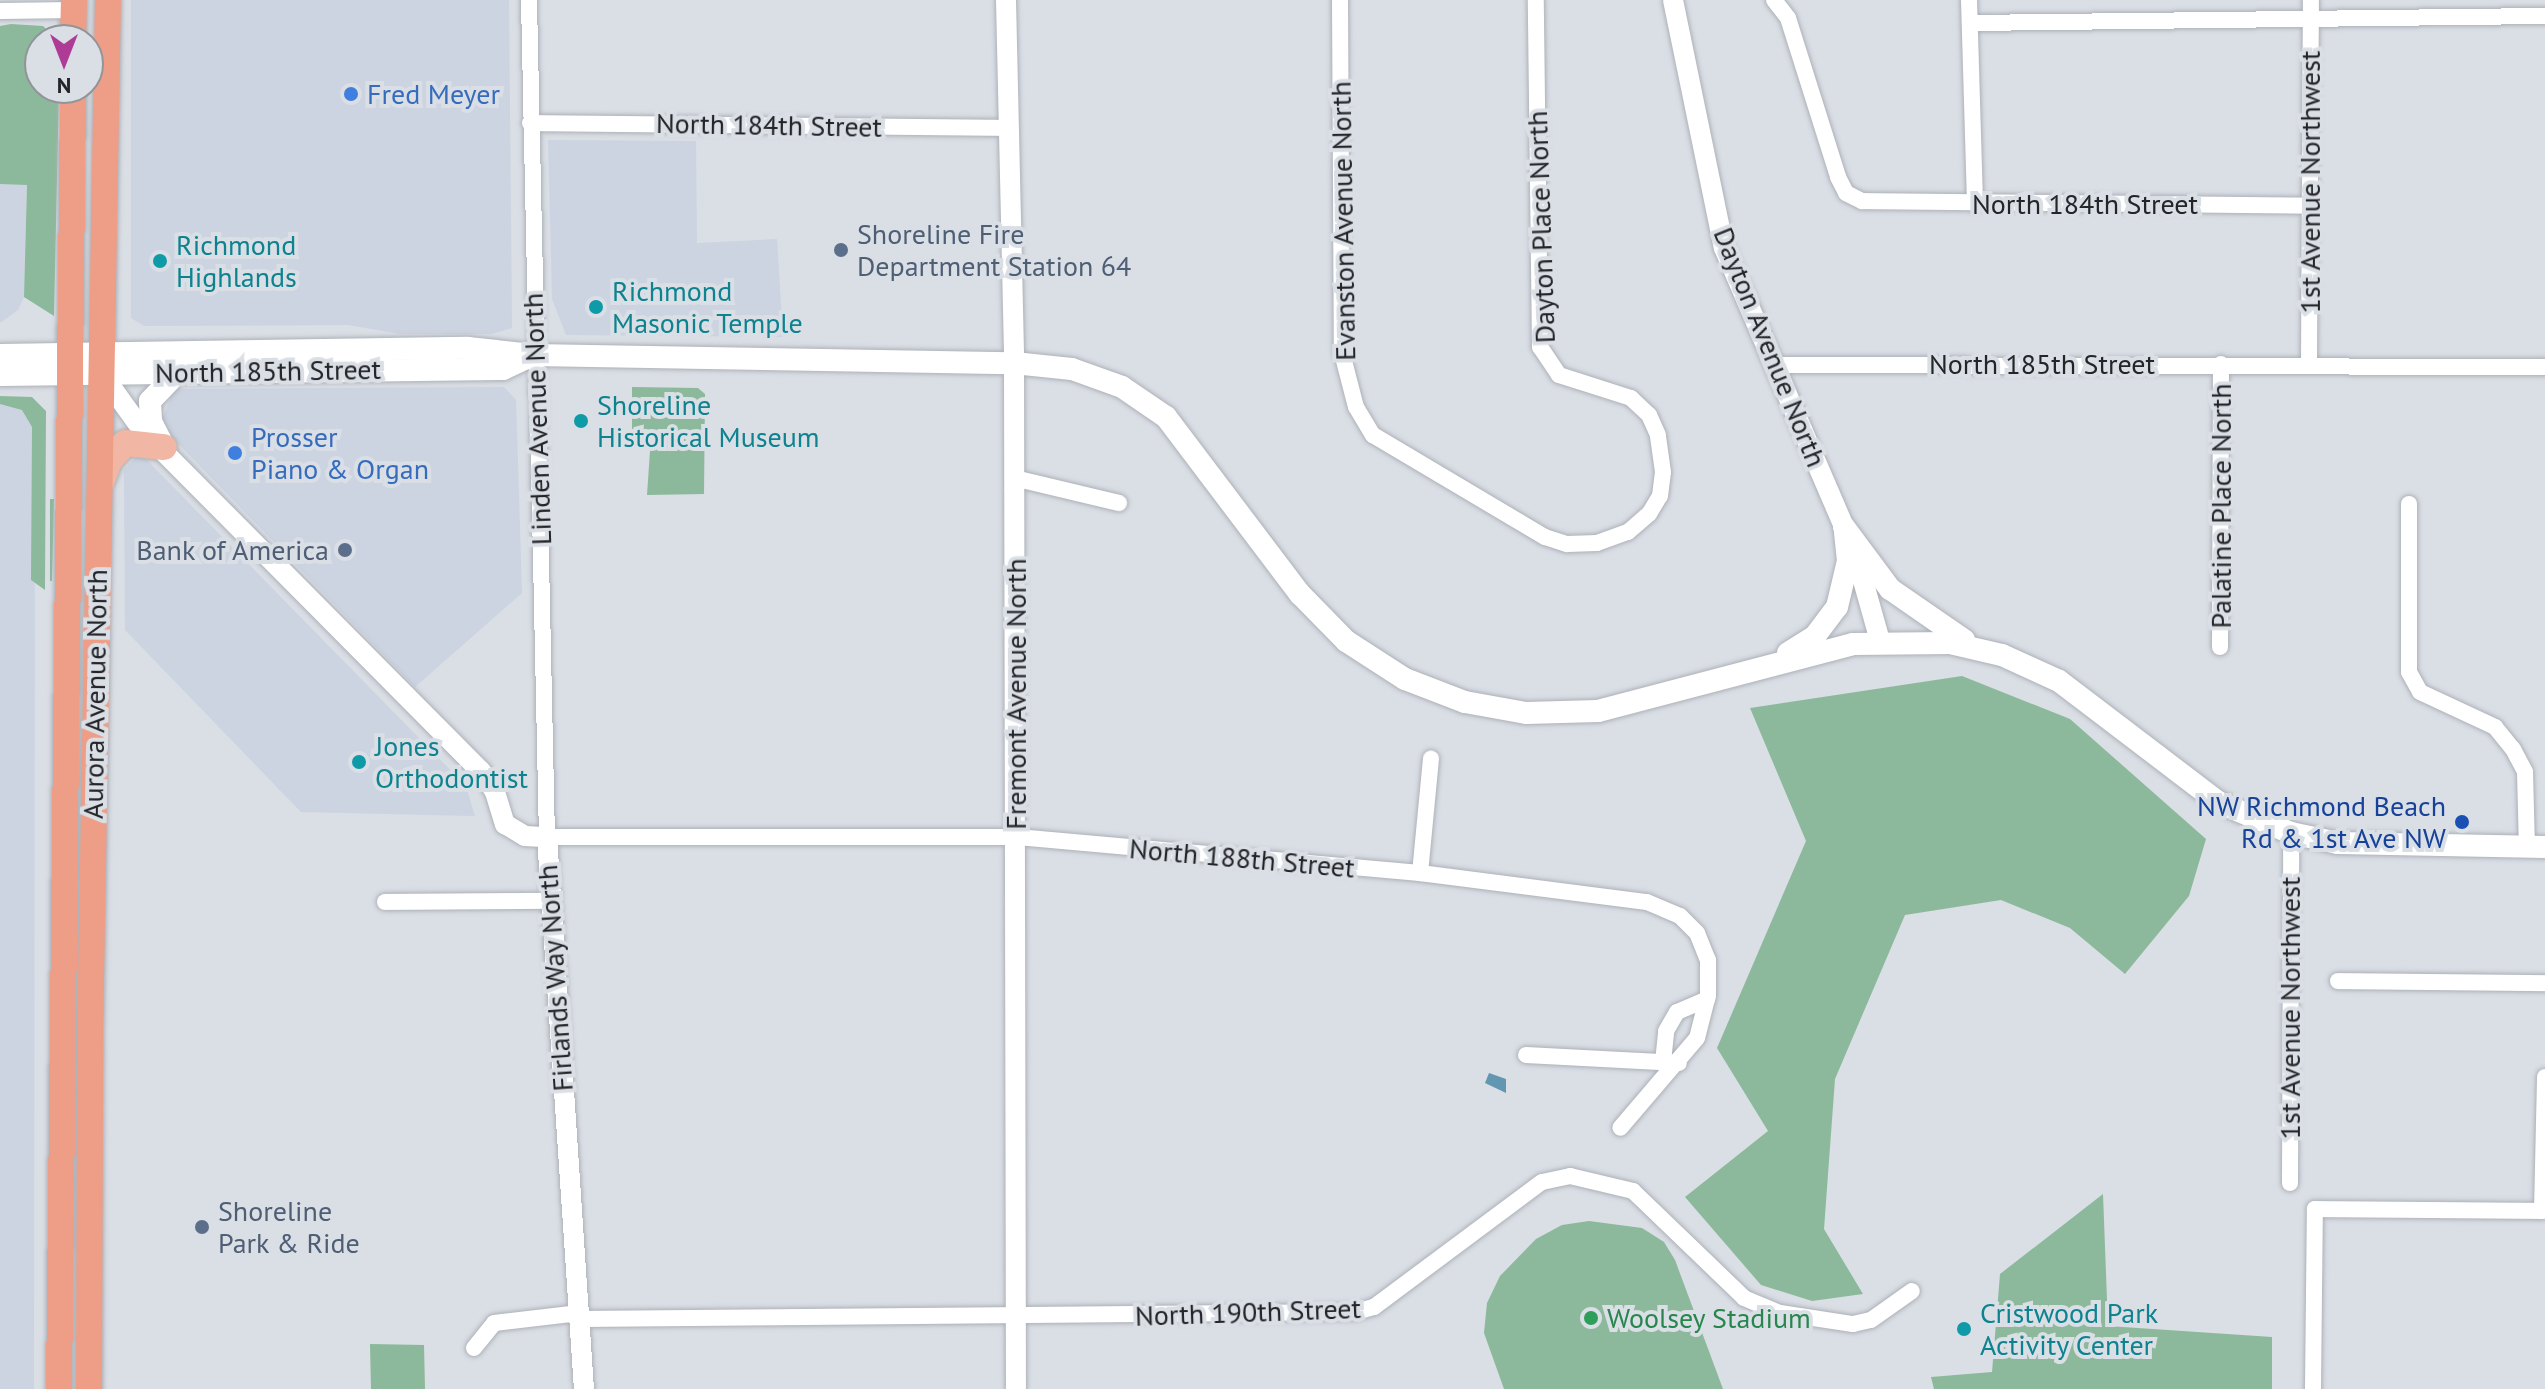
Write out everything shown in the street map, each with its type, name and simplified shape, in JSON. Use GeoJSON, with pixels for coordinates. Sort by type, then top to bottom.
{"type":"FeatureCollection","features":[{"type":"Feature","properties":{"kind":"highway","name":"Aurora Avenue North"},"geometry":{"type":"LineString","coordinates":[[89,1389],[94,732],[108,0]]}},
{"type":"Feature","properties":{"kind":"highway","name":"Aurora Avenue North"},"geometry":{"type":"LineString","coordinates":[[59,1389],[73,104]]}},
{"type":"Feature","properties":{"kind":"main road","name":"North 185th Street"},"geometry":{"type":"LineString","coordinates":[[0,375],[70,364],[468,348],[533,355],[1014,363],[1072,369],[1145,401],[1184,436],[1322,619],[1377,663],[1437,693],[1495,709],[1574,714],[1624,706],[1770,665]]}},
{"type":"Feature","properties":{"kind":"main road","name":"North 185th Street"},"geometry":{"type":"LineString","coordinates":[[0,355],[70,364]]}},
{"type":"Feature","properties":{"kind":"main road","name":"North 185th Street"},"geometry":{"type":"LineString","coordinates":[[102,363],[177,373],[503,369],[533,355]]}},
{"type":"Feature","properties":{"kind":"main road"},"geometry":{"type":"LineString","coordinates":[[164,447],[151,421],[150,401],[177,373]]}},
{"type":"Feature","properties":{"kind":"main road"},"geometry":{"type":"LineString","coordinates":[[99,488],[109,461],[125,443],[164,447]]}},
{"type":"Feature","properties":{"kind":"main road"},"geometry":{"type":"LineString","coordinates":[[1770,665],[1815,636],[1837,607],[1848,561],[1844,527]]}},
{"type":"Feature","properties":{"kind":"main road"},"geometry":{"type":"LineString","coordinates":[[1844,527],[1890,589],[1922,615],[1979,648],[2059,681],[2218,802],[2291,833],[2338,843],[2536,847]]}},
{"type":"Feature","properties":{"kind":"main road"},"geometry":{"type":"LineString","coordinates":[[1770,665],[1880,641],[1979,648]]}},
{"type":"Feature","properties":{"kind":"main road"},"geometry":{"type":"LineString","coordinates":[[66,711],[94,732]]}},
{"type":"Feature","properties":{"kind":"main road"},"geometry":{"type":"LineString","coordinates":[[63,1006],[90,1038]]}},
{"type":"Feature","properties":{"kind":"main road"},"geometry":{"type":"LineString","coordinates":[[62,1061],[90,1084]]}},
{"type":"Feature","properties":{"kind":"street","name":"Linden Avenue North"},"geometry":{"type":"LineString","coordinates":[[529,0],[533,355],[547,837]]}},
{"type":"Feature","properties":{"kind":"street","name":"Fremont Avenue North"},"geometry":{"type":"LineString","coordinates":[[1006,0],[1014,363],[1016,1389]]}},
{"type":"Feature","properties":{"kind":"street","name":"Evanston Avenue North"},"geometry":{"type":"LineString","coordinates":[[1340,0],[1342,353],[1346,381],[1373,435],[1545,537],[1567,544],[1597,543],[1628,532],[1649,514],[1662,484],[1658,435]]}},
{"type":"Feature","properties":{"kind":"street","name":"Dayton Place North"},"geometry":{"type":"LineString","coordinates":[[1536,0],[1540,347],[1559,375],[1631,398],[1649,415],[1658,435]]}},
{"type":"Feature","properties":{"kind":"street","name":"Dayton Avenue North"},"geometry":{"type":"LineString","coordinates":[[1673,0],[1724,248],[1844,527],[1880,641]]}},
{"type":"Feature","properties":{"kind":"street","name":"North 184th Street"},"geometry":{"type":"LineString","coordinates":[[1774,0],[1788,18],[1838,177],[1846,193],[1862,201],[2308,206]]}},
{"type":"Feature","properties":{"kind":"street"},"geometry":{"type":"LineString","coordinates":[[1969,0],[1975,204]]}},
{"type":"Feature","properties":{"kind":"street","name":"1st Avenue Northwest"},"geometry":{"type":"LineString","coordinates":[[2309,364],[2311,0]]}},
{"type":"Feature","properties":{"kind":"street"},"geometry":{"type":"LineString","coordinates":[[0,11],[74,5]]}},
{"type":"Feature","properties":{"kind":"street"},"geometry":{"type":"LineString","coordinates":[[1970,23],[2545,16]]}},
{"type":"Feature","properties":{"kind":"street","name":"North 184th Street"},"geometry":{"type":"LineString","coordinates":[[530,123],[1008,128]]}},
{"type":"Feature","properties":{"kind":"street","name":"Firlands Way North"},"geometry":{"type":"LineString","coordinates":[[102,363],[119,403],[481,771],[512,831],[547,837],[547,901],[584,1389]]}},
{"type":"Feature","properties":{"kind":"street","name":"Palatine Place North"},"geometry":{"type":"LineString","coordinates":[[2220,647],[2221,364]]}},
{"type":"Feature","properties":{"kind":"street","name":"North 185th Street"},"geometry":{"type":"LineString","coordinates":[[1774,365],[2545,367]]}},
{"type":"Feature","properties":{"kind":"street"},"geometry":{"type":"LineString","coordinates":[[1014,478],[1119,503]]}},
{"type":"Feature","properties":{"kind":"street"},"geometry":{"type":"LineString","coordinates":[[2409,504],[2409,672],[2420,692],[2483,719],[2513,749],[2525,772],[2536,847]]}},
{"type":"Feature","properties":{"kind":"street"},"geometry":{"type":"LineString","coordinates":[[1420,873],[1431,759]]}},
{"type":"Feature","properties":{"kind":"street","name":"1st Avenue Northwest"},"geometry":{"type":"LineString","coordinates":[[2290,1183],[2291,833]]}},
{"type":"Feature","properties":{"kind":"street","name":"North 188th Street"},"geometry":{"type":"LineString","coordinates":[[547,837],[1017,837],[1420,873],[1613,896],[1680,916],[1697,933],[1708,960],[1707,999],[1697,1038],[1671,1063],[1620,1128]]}},
{"type":"Feature","properties":{"kind":"street"},"geometry":{"type":"LineString","coordinates":[[385,902],[547,901]]}},
{"type":"Feature","properties":{"kind":"street"},"geometry":{"type":"LineString","coordinates":[[2338,981],[2545,983]]}},
{"type":"Feature","properties":{"kind":"street"},"geometry":{"type":"LineString","coordinates":[[1526,1055],[1671,1063],[1666,1031],[1677,1012],[1707,999]]}},
{"type":"Feature","properties":{"kind":"street"},"geometry":{"type":"LineString","coordinates":[[2313,1389],[2315,1209],[2542,1211],[2545,1077]]}},
{"type":"Feature","properties":{"kind":"street","name":"North 190th Street"},"geometry":{"type":"LineString","coordinates":[[474,1348],[494,1323],[580,1316],[1016,1318],[1356,1312],[1374,1307],[1542,1182],[1570,1176],[1633,1191],[1744,1298],[1780,1313],[1853,1324],[1871,1320],[1912,1291]]}},
{"type":"Feature","properties":{"kind":"shaded area"},"geometry":{"type":"Polygon","coordinates":[[[131,0],[509,0],[512,328],[492,334],[400,334],[348,325],[144,326],[131,318],[131,0]]]}},
{"type":"Feature","properties":{"kind":"shaded area"},"geometry":{"type":"Polygon","coordinates":[[[548,140],[696,141],[697,243],[777,239],[783,337],[566,335],[552,299],[548,140]]]}},
{"type":"Feature","properties":{"kind":"shaded area"},"geometry":{"type":"Polygon","coordinates":[[[0,184],[27,184],[24,297],[18,310],[0,323],[0,184]]]}},
{"type":"Feature","properties":{"kind":"shaded area"},"geometry":{"type":"Polygon","coordinates":[[[504,387],[516,400],[522,593],[415,687],[160,425],[174,389],[504,387]]]}},
{"type":"Feature","properties":{"kind":"shaded area"},"geometry":{"type":"Polygon","coordinates":[[[0,400],[25,406],[35,423],[34,1389],[0,1389],[0,400]]]}},
{"type":"Feature","properties":{"kind":"shaded area"},"geometry":{"type":"Polygon","coordinates":[[[140,453],[466,786],[475,816],[301,812],[125,630],[124,470],[140,453]]]}},
{"type":"Feature","properties":{"kind":"green space"},"geometry":{"type":"Polygon","coordinates":[[[24,25],[24,104],[59,104],[54,316],[24,297],[27,185],[0,184],[0,26],[24,25]]]}},
{"type":"Feature","properties":{"kind":"green space"},"geometry":{"type":"Polygon","coordinates":[[[632,387],[698,388],[705,394],[704,494],[647,495],[650,451],[641,437],[632,436],[632,387]]]}},
{"type":"Feature","properties":{"kind":"green space"},"geometry":{"type":"Polygon","coordinates":[[[0,396],[32,397],[46,411],[45,590],[31,580],[32,427],[22,410],[0,404],[0,396]]]}},
{"type":"Feature","properties":{"kind":"green space"},"geometry":{"type":"Polygon","coordinates":[[[50,499],[54,499],[52,581],[50,581],[50,499]]]}},
{"type":"Feature","properties":{"kind":"green space"},"geometry":{"type":"Polygon","coordinates":[[[1962,676],[2070,719],[2206,839],[2189,896],[2125,974],[2070,928],[2001,900],[1905,915],[1835,1079],[1824,1229],[1863,1294],[1812,1301],[1761,1285],[1685,1197],[1768,1131],[1717,1048],[1806,841],[1750,708],[1962,676]]]}},
{"type":"Feature","properties":{"kind":"green space"},"geometry":{"type":"Polygon","coordinates":[[[2103,1194],[2108,1326],[2272,1337],[2272,1389],[1934,1389],[1931,1377],[1992,1372],[2000,1274],[2103,1194]]]}},
{"type":"Feature","properties":{"kind":"green space","name":"Woolsey Stadium"},"geometry":{"type":"Polygon","coordinates":[[[1589,1221],[1642,1228],[1664,1242],[1675,1260],[1723,1389],[1504,1389],[1484,1333],[1487,1303],[1500,1276],[1536,1239],[1562,1225],[1589,1221]]]}},
{"type":"Feature","properties":{"kind":"green space"},"geometry":{"type":"Polygon","coordinates":[[[370,1344],[424,1345],[425,1389],[371,1389],[370,1344]]]}},
{"type":"Feature","properties":{"kind":"water"},"geometry":{"type":"Polygon","coordinates":[[[1489,1073],[1506,1079],[1506,1093],[1485,1083],[1489,1073]]]}},
{"type":"Feature","properties":{"kind":"place","name":"Fred Meyer"},"geometry":{"type":"Point","coordinates":[351,94]}},
{"type":"Feature","properties":{"kind":"place","name":"Shoreline Fire Department Station 64"},"geometry":{"type":"Point","coordinates":[841,250]}},
{"type":"Feature","properties":{"kind":"place","name":"Richmond Highlands"},"geometry":{"type":"Point","coordinates":[160,261]}},
{"type":"Feature","properties":{"kind":"place","name":"Richmond Masonic Temple"},"geometry":{"type":"Point","coordinates":[596,307]}},
{"type":"Feature","properties":{"kind":"place","name":"Shoreline Historical Museum"},"geometry":{"type":"Point","coordinates":[581,421]}},
{"type":"Feature","properties":{"kind":"place","name":"Prosser Piano & Organ"},"geometry":{"type":"Point","coordinates":[235,453]}},
{"type":"Feature","properties":{"kind":"place","name":"Bank of America"},"geometry":{"type":"Point","coordinates":[345,550]}},
{"type":"Feature","properties":{"kind":"place","name":"Jones Orthodontist"},"geometry":{"type":"Point","coordinates":[359,762]}},
{"type":"Feature","properties":{"kind":"place","name":"NW Richmond Beach Rd & 1st Ave NW"},"geometry":{"type":"Point","coordinates":[2462,822]}},
{"type":"Feature","properties":{"kind":"place","name":"Shoreline Park & Ride"},"geometry":{"type":"Point","coordinates":[202,1227]}},
{"type":"Feature","properties":{"kind":"place","name":"Woolsey Stadium"},"geometry":{"type":"Point","coordinates":[1591,1318]}},
{"type":"Feature","properties":{"kind":"place","name":"Cristwood Park Activity Center"},"geometry":{"type":"Point","coordinates":[1964,1329]}}]}
